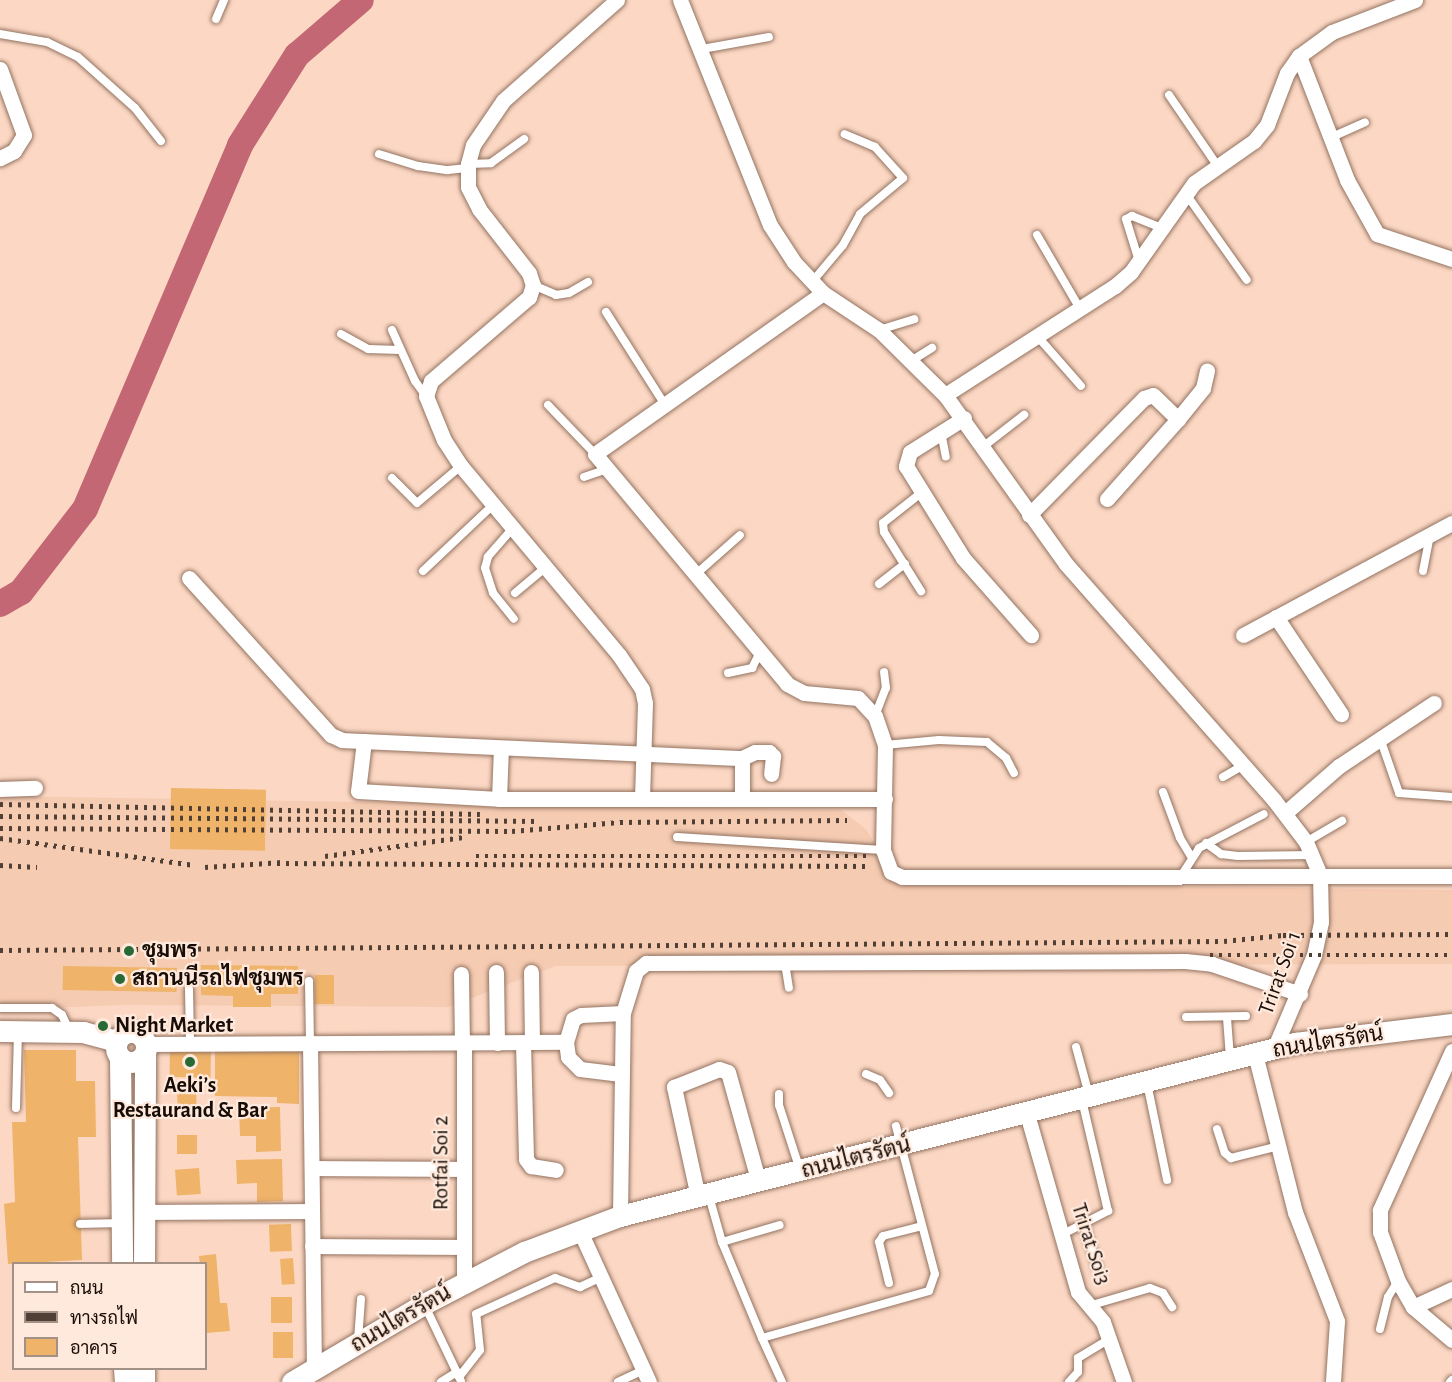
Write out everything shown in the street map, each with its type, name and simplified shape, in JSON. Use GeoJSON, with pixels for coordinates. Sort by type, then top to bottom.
{"type":"FeatureCollection","features":[{"type":"Feature","properties":{"kind":"main road","name":"ถนนไตรรัตน์"},"geometry":{"type":"LineString","coordinates":[[292,1382],[464,1283],[579,1229],[620,1216],[900,1147],[1295,1043],[1452,1024]]}},
{"type":"Feature","properties":{"kind":"main road"},"geometry":{"type":"LineString","coordinates":[[9,1031],[70,1032],[118,1049],[133,1062],[145,1049]]}},
{"type":"Feature","properties":{"kind":"main road"},"geometry":{"type":"LineString","coordinates":[[118,1049],[122,1262]]}},
{"type":"Feature","properties":{"kind":"main road"},"geometry":{"type":"LineString","coordinates":[[144,1262],[145,1049]]}},
{"type":"Feature","properties":{"kind":"main road"},"geometry":{"type":"LineString","coordinates":[[122,1217],[144,1212]]}},
{"type":"Feature","properties":{"kind":"street"},"geometry":{"type":"LineString","coordinates":[[617,0],[503,101],[477,137],[468,166],[468,187],[479,209],[529,273],[533,285],[529,297],[431,381],[426,396],[431,414],[461,466],[544,569],[619,656],[642,690],[645,703],[642,799]]}},
{"type":"Feature","properties":{"kind":"street"},"geometry":{"type":"LineString","coordinates":[[945,395],[1115,286],[1140,262],[1186,194],[1203,174],[1254,141],[1266,125],[1287,73],[1299,56],[1332,32],[1415,0]]}},
{"type":"Feature","properties":{"kind":"street"},"geometry":{"type":"LineString","coordinates":[[687,2],[702,49],[770,225],[812,282],[823,293],[879,330],[945,395],[964,418],[1029,515],[1066,564],[1285,813],[1309,849],[1320,875]]}},
{"type":"Feature","properties":{"kind":"street"},"geometry":{"type":"LineString","coordinates":[[1299,56],[1314,102],[1332,137],[1347,180],[1377,234],[1452,259]]}},
{"type":"Feature","properties":{"kind":"street"},"geometry":{"type":"LineString","coordinates":[[0,69],[24,135],[14,151],[0,158]]}},
{"type":"Feature","properties":{"kind":"street"},"geometry":{"type":"LineString","coordinates":[[823,293],[595,454],[760,652],[794,689],[804,693],[847,695],[858,698],[875,716],[885,745],[884,850],[891,872],[902,877],[1452,876]]}},
{"type":"Feature","properties":{"kind":"street"},"geometry":{"type":"LineString","coordinates":[[1107,499],[1203,388],[1207,370]]}},
{"type":"Feature","properties":{"kind":"street"},"geometry":{"type":"LineString","coordinates":[[1029,515],[1148,395],[1153,395],[1178,419]]}},
{"type":"Feature","properties":{"kind":"street"},"geometry":{"type":"LineString","coordinates":[[964,418],[910,452],[905,460],[921,493],[963,558],[1031,635]]}},
{"type":"Feature","properties":{"kind":"street"},"geometry":{"type":"LineString","coordinates":[[1243,635],[1452,523]]}},
{"type":"Feature","properties":{"kind":"street"},"geometry":{"type":"LineString","coordinates":[[189,578],[316,722],[331,735],[364,741],[642,755],[742,758],[755,752],[769,752],[773,756],[771,774]]}},
{"type":"Feature","properties":{"kind":"street"},"geometry":{"type":"LineString","coordinates":[[1276,617],[1341,714]]}},
{"type":"Feature","properties":{"kind":"street"},"geometry":{"type":"LineString","coordinates":[[1285,813],[1379,736],[1434,703]]}},
{"type":"Feature","properties":{"kind":"street"},"geometry":{"type":"LineString","coordinates":[[364,741],[358,791],[499,799],[885,799]]}},
{"type":"Feature","properties":{"kind":"street"},"geometry":{"type":"LineString","coordinates":[[499,799],[501,748]]}},
{"type":"Feature","properties":{"kind":"street"},"geometry":{"type":"LineString","coordinates":[[742,758],[742,799]]}},
{"type":"Feature","properties":{"kind":"street"},"geometry":{"type":"LineString","coordinates":[[0,789],[35,788]]}},
{"type":"Feature","properties":{"kind":"street","name":"Trirat Soi 1"},"geometry":{"type":"LineString","coordinates":[[1264,1051],[1299,994],[1321,922],[1320,875]]}},
{"type":"Feature","properties":{"kind":"street"},"geometry":{"type":"LineString","coordinates":[[620,1216],[623,1013],[636,971],[646,963],[1185,961],[1212,964],[1299,994]]}},
{"type":"Feature","properties":{"kind":"street"},"geometry":{"type":"LineString","coordinates":[[496,972],[497,1044]]}},
{"type":"Feature","properties":{"kind":"street"},"geometry":{"type":"LineString","coordinates":[[531,972],[527,1043],[526,1159],[531,1166],[556,1170]]}},
{"type":"Feature","properties":{"kind":"street","name":"Rotfai Soi 2"},"geometry":{"type":"LineString","coordinates":[[461,974],[464,1283]]}},
{"type":"Feature","properties":{"kind":"street"},"geometry":{"type":"LineString","coordinates":[[621,1074],[580,1069],[568,1057],[566,1042],[573,1019],[581,1015],[623,1013]]}},
{"type":"Feature","properties":{"kind":"street"},"geometry":{"type":"LineString","coordinates":[[145,1049],[190,1042],[497,1044],[566,1042]]}},
{"type":"Feature","properties":{"kind":"street"},"geometry":{"type":"LineString","coordinates":[[310,1042],[314,1369]]}},
{"type":"Feature","properties":{"kind":"street"},"geometry":{"type":"LineString","coordinates":[[1264,1051],[1278,1146],[1295,1212],[1337,1321],[1333,1382]]}},
{"type":"Feature","properties":{"kind":"street"},"geometry":{"type":"LineString","coordinates":[[1452,1051],[1380,1210],[1380,1232],[1398,1281],[1413,1307],[1452,1340]]}},
{"type":"Feature","properties":{"kind":"street"},"geometry":{"type":"LineString","coordinates":[[703,1196],[674,1087],[719,1069],[728,1072],[759,1183]]}},
{"type":"Feature","properties":{"kind":"street","name":"Trirat Soi3"},"geometry":{"type":"LineString","coordinates":[[1027,1114],[1078,1292],[1092,1305],[1110,1339],[1124,1382]]}},
{"type":"Feature","properties":{"kind":"street"},"geometry":{"type":"LineString","coordinates":[[312,1168],[464,1169]]}},
{"type":"Feature","properties":{"kind":"street"},"geometry":{"type":"LineString","coordinates":[[144,1212],[312,1211]]}},
{"type":"Feature","properties":{"kind":"street"},"geometry":{"type":"LineString","coordinates":[[579,1229],[647,1376]]}},
{"type":"Feature","properties":{"kind":"street"},"geometry":{"type":"LineString","coordinates":[[312,1246],[464,1247]]}},
{"type":"Feature","properties":{"kind":"street"},"geometry":{"type":"LineString","coordinates":[[1413,1307],[1452,1289]]}},
{"type":"Feature","properties":{"kind":"lane"},"geometry":{"type":"LineString","coordinates":[[216,19],[224,0]]}},
{"type":"Feature","properties":{"kind":"lane"},"geometry":{"type":"LineString","coordinates":[[0,34],[46,42],[78,57],[135,108],[161,141]]}},
{"type":"Feature","properties":{"kind":"lane"},"geometry":{"type":"LineString","coordinates":[[702,49],[769,37]]}},
{"type":"Feature","properties":{"kind":"lane"},"geometry":{"type":"LineString","coordinates":[[1169,95],[1217,165]]}},
{"type":"Feature","properties":{"kind":"lane"},"geometry":{"type":"LineString","coordinates":[[1332,137],[1365,122]]}},
{"type":"Feature","properties":{"kind":"lane"},"geometry":{"type":"LineString","coordinates":[[812,282],[843,245],[860,214],[903,178],[875,147],[845,134]]}},
{"type":"Feature","properties":{"kind":"lane"},"geometry":{"type":"LineString","coordinates":[[379,154],[418,166],[448,170],[491,163],[524,139]]}},
{"type":"Feature","properties":{"kind":"lane"},"geometry":{"type":"LineString","coordinates":[[1186,194],[1247,280]]}},
{"type":"Feature","properties":{"kind":"lane"},"geometry":{"type":"LineString","coordinates":[[1140,262],[1126,219],[1132,216],[1163,228]]}},
{"type":"Feature","properties":{"kind":"lane"},"geometry":{"type":"LineString","coordinates":[[1037,235],[1080,310]]}},
{"type":"Feature","properties":{"kind":"lane"},"geometry":{"type":"LineString","coordinates":[[533,285],[556,295],[569,293],[588,282]]}},
{"type":"Feature","properties":{"kind":"lane"},"geometry":{"type":"LineString","coordinates":[[606,312],[666,406]]}},
{"type":"Feature","properties":{"kind":"lane"},"geometry":{"type":"LineString","coordinates":[[879,330],[914,320]]}},
{"type":"Feature","properties":{"kind":"lane"},"geometry":{"type":"LineString","coordinates":[[392,330],[400,350],[426,396]]}},
{"type":"Feature","properties":{"kind":"lane"},"geometry":{"type":"LineString","coordinates":[[342,334],[368,349],[400,350]]}},
{"type":"Feature","properties":{"kind":"lane"},"geometry":{"type":"LineString","coordinates":[[1038,337],[1081,387]]}},
{"type":"Feature","properties":{"kind":"lane"},"geometry":{"type":"LineString","coordinates":[[911,361],[933,348]]}},
{"type":"Feature","properties":{"kind":"lane"},"geometry":{"type":"LineString","coordinates":[[548,405],[595,454]]}},
{"type":"Feature","properties":{"kind":"lane"},"geometry":{"type":"LineString","coordinates":[[984,446],[1024,415]]}},
{"type":"Feature","properties":{"kind":"lane"},"geometry":{"type":"LineString","coordinates":[[941,432],[946,457]]}},
{"type":"Feature","properties":{"kind":"lane"},"geometry":{"type":"LineString","coordinates":[[392,478],[417,503],[461,466]]}},
{"type":"Feature","properties":{"kind":"lane"},"geometry":{"type":"LineString","coordinates":[[584,477],[607,469]]}},
{"type":"Feature","properties":{"kind":"lane"},"geometry":{"type":"LineString","coordinates":[[921,493],[883,523],[884,532],[921,591]]}},
{"type":"Feature","properties":{"kind":"lane"},"geometry":{"type":"LineString","coordinates":[[423,571],[493,505]]}},
{"type":"Feature","properties":{"kind":"lane"},"geometry":{"type":"LineString","coordinates":[[512,529],[488,557],[485,568],[493,593],[514,619]]}},
{"type":"Feature","properties":{"kind":"lane"},"geometry":{"type":"LineString","coordinates":[[695,575],[740,535]]}},
{"type":"Feature","properties":{"kind":"lane"},"geometry":{"type":"LineString","coordinates":[[1424,571],[1431,535]]}},
{"type":"Feature","properties":{"kind":"lane"},"geometry":{"type":"LineString","coordinates":[[879,584],[904,564]]}},
{"type":"Feature","properties":{"kind":"lane"},"geometry":{"type":"LineString","coordinates":[[515,593],[544,569]]}},
{"type":"Feature","properties":{"kind":"lane"},"geometry":{"type":"LineString","coordinates":[[728,673],[752,668],[760,652]]}},
{"type":"Feature","properties":{"kind":"lane"},"geometry":{"type":"LineString","coordinates":[[875,716],[886,688],[884,672]]}},
{"type":"Feature","properties":{"kind":"lane"},"geometry":{"type":"LineString","coordinates":[[1379,736],[1391,761],[1399,793],[1452,797]]}},
{"type":"Feature","properties":{"kind":"lane"},"geometry":{"type":"LineString","coordinates":[[885,745],[939,740],[987,742],[1006,758],[1014,773]]}},
{"type":"Feature","properties":{"kind":"lane"},"geometry":{"type":"LineString","coordinates":[[1223,777],[1244,765]]}},
{"type":"Feature","properties":{"kind":"lane"},"geometry":{"type":"LineString","coordinates":[[1163,792],[1180,838],[1191,856]]}},
{"type":"Feature","properties":{"kind":"lane"},"geometry":{"type":"LineString","coordinates":[[1181,876],[1191,856],[1206,843],[1264,814]]}},
{"type":"Feature","properties":{"kind":"lane"},"geometry":{"type":"LineString","coordinates":[[1206,843],[1221,854],[1238,856],[1309,849],[1342,821]]}},
{"type":"Feature","properties":{"kind":"lane"},"geometry":{"type":"LineString","coordinates":[[677,837],[884,850]]}},
{"type":"Feature","properties":{"kind":"lane"},"geometry":{"type":"LineString","coordinates":[[785,963],[789,988]]}},
{"type":"Feature","properties":{"kind":"lane"},"geometry":{"type":"LineString","coordinates":[[309,981],[310,1042]]}},
{"type":"Feature","properties":{"kind":"lane"},"geometry":{"type":"LineString","coordinates":[[189,989],[190,1042]]}},
{"type":"Feature","properties":{"kind":"lane"},"geometry":{"type":"LineString","coordinates":[[0,1008],[52,1008],[62,1015],[70,1032]]}},
{"type":"Feature","properties":{"kind":"lane"},"geometry":{"type":"LineString","coordinates":[[1186,1017],[1246,1016]]}},
{"type":"Feature","properties":{"kind":"lane"},"geometry":{"type":"LineString","coordinates":[[1227,1018],[1230,1060]]}},
{"type":"Feature","properties":{"kind":"lane"},"geometry":{"type":"LineString","coordinates":[[9,1031],[16,1108]]}},
{"type":"Feature","properties":{"kind":"lane"},"geometry":{"type":"LineString","coordinates":[[1063,1234],[1108,1211],[1076,1047]]}},
{"type":"Feature","properties":{"kind":"lane"},"geometry":{"type":"LineString","coordinates":[[866,1074],[880,1080],[889,1092]]}},
{"type":"Feature","properties":{"kind":"lane"},"geometry":{"type":"LineString","coordinates":[[1147,1083],[1167,1180]]}},
{"type":"Feature","properties":{"kind":"lane"},"geometry":{"type":"LineString","coordinates":[[779,1094],[779,1105],[800,1172]]}},
{"type":"Feature","properties":{"kind":"lane"},"geometry":{"type":"LineString","coordinates":[[762,1338],[929,1291],[935,1274],[896,1126]]}},
{"type":"Feature","properties":{"kind":"lane"},"geometry":{"type":"LineString","coordinates":[[1217,1129],[1225,1153],[1231,1158],[1278,1146]]}},
{"type":"Feature","properties":{"kind":"lane"},"geometry":{"type":"LineString","coordinates":[[703,1196],[782,1382]]}},
{"type":"Feature","properties":{"kind":"lane"},"geometry":{"type":"LineString","coordinates":[[80,1224],[122,1217]]}},
{"type":"Feature","properties":{"kind":"lane"},"geometry":{"type":"LineString","coordinates":[[1084,1224],[1098,1269]]}},
{"type":"Feature","properties":{"kind":"lane"},"geometry":{"type":"LineString","coordinates":[[722,1242],[780,1225]]}},
{"type":"Feature","properties":{"kind":"lane"},"geometry":{"type":"LineString","coordinates":[[889,1283],[879,1242],[883,1236],[922,1226]]}},
{"type":"Feature","properties":{"kind":"lane"},"geometry":{"type":"LineString","coordinates":[[441,1382],[459,1377],[480,1350],[476,1314],[555,1278],[580,1287],[601,1277]]}},
{"type":"Feature","properties":{"kind":"lane"},"geometry":{"type":"LineString","coordinates":[[1380,1329],[1388,1297],[1398,1281]]}},
{"type":"Feature","properties":{"kind":"lane"},"geometry":{"type":"LineString","coordinates":[[1092,1305],[1150,1288],[1163,1293],[1172,1307]]}},
{"type":"Feature","properties":{"kind":"lane"},"geometry":{"type":"LineString","coordinates":[[357,1343],[361,1299]]}},
{"type":"Feature","properties":{"kind":"lane"},"geometry":{"type":"LineString","coordinates":[[424,1304],[459,1377]]}},
{"type":"Feature","properties":{"kind":"lane"},"geometry":{"type":"LineString","coordinates":[[1069,1382],[1078,1372],[1078,1358],[1110,1339]]}},
{"type":"Feature","properties":{"kind":"lane"},"geometry":{"type":"LineString","coordinates":[[618,1382],[647,1376]]}},
{"type":"Feature","properties":{"kind":"shaded area"},"geometry":{"type":"Polygon","coordinates":[[[0,796],[841,810],[866,829],[899,883],[1452,890],[1452,964],[556,966],[448,1007],[122,1005],[0,1010],[0,796]]]}},
{"type":"Feature","properties":{"kind":"building"},"geometry":{"type":"Polygon","coordinates":[[[171,788],[266,790],[265,851],[170,849],[171,788]]]}},
{"type":"Feature","properties":{"kind":"building"},"geometry":{"type":"Polygon","coordinates":[[[201,965],[298,966],[298,994],[271,994],[271,1007],[233,1007],[233,996],[201,995],[201,965]]]}},
{"type":"Feature","properties":{"kind":"building","name":"สถานนีรถไฟชุมพร"},"geometry":{"type":"Polygon","coordinates":[[[63,966],[177,968],[177,992],[63,990],[63,966]]]}},
{"type":"Feature","properties":{"kind":"building"},"geometry":{"type":"Polygon","coordinates":[[[315,975],[334,975],[334,1004],[315,1004],[315,975]]]}},
{"type":"Feature","properties":{"kind":"building"},"geometry":{"type":"Polygon","coordinates":[[[215,1049],[299,1051],[299,1104],[277,1103],[277,1097],[215,1096],[215,1049]]]}},
{"type":"Feature","properties":{"kind":"building"},"geometry":{"type":"Polygon","coordinates":[[[24,1050],[76,1050],[76,1081],[95,1081],[96,1137],[78,1137],[82,1260],[8,1264],[4,1204],[15,1202],[12,1122],[26,1122],[24,1050]]]}},
{"type":"Feature","properties":{"kind":"building"},"geometry":{"type":"Polygon","coordinates":[[[170,1050],[211,1051],[211,1078],[170,1077],[170,1050]]]}},
{"type":"Feature","properties":{"kind":"building"},"geometry":{"type":"Polygon","coordinates":[[[196,1092],[197,1112],[178,1113],[177,1093],[196,1092]]]}},
{"type":"Feature","properties":{"kind":"building"},"geometry":{"type":"Polygon","coordinates":[[[280,1107],[281,1151],[256,1152],[256,1136],[240,1136],[239,1108],[280,1107]]]}},
{"type":"Feature","properties":{"kind":"building"},"geometry":{"type":"Polygon","coordinates":[[[177,1135],[197,1135],[197,1154],[177,1154],[177,1135]]]}},
{"type":"Feature","properties":{"kind":"building"},"geometry":{"type":"Polygon","coordinates":[[[282,1159],[283,1201],[257,1202],[257,1183],[237,1184],[236,1160],[282,1159]]]}},
{"type":"Feature","properties":{"kind":"building"},"geometry":{"type":"Polygon","coordinates":[[[199,1168],[201,1194],[177,1196],[175,1170],[199,1168]]]}},
{"type":"Feature","properties":{"kind":"building"},"geometry":{"type":"Polygon","coordinates":[[[291,1224],[292,1251],[270,1252],[269,1225],[291,1224]]]}},
{"type":"Feature","properties":{"kind":"building"},"geometry":{"type":"Polygon","coordinates":[[[216,1254],[220,1303],[227,1303],[230,1331],[207,1333],[207,1262],[200,1262],[199,1256],[216,1254]]]}},
{"type":"Feature","properties":{"kind":"building"},"geometry":{"type":"Polygon","coordinates":[[[293,1258],[295,1284],[282,1285],[280,1259],[293,1258]]]}},
{"type":"Feature","properties":{"kind":"building"},"geometry":{"type":"Polygon","coordinates":[[[271,1297],[292,1297],[292,1323],[271,1323],[271,1297]]]}},
{"type":"Feature","properties":{"kind":"building"},"geometry":{"type":"Polygon","coordinates":[[[273,1332],[293,1332],[293,1358],[273,1358],[273,1332]]]}},
{"type":"Feature","properties":{"kind":"waterway"},"geometry":{"type":"LineString","coordinates":[[0,604],[21,592],[85,509],[240,145],[297,55],[361,0]]}},
{"type":"Feature","properties":{"kind":"railway"},"geometry":{"type":"LineString","coordinates":[[0,804],[480,814]]}},
{"type":"Feature","properties":{"kind":"railway"},"geometry":{"type":"LineString","coordinates":[[0,816],[539,821]]}},
{"type":"Feature","properties":{"kind":"railway"},"geometry":{"type":"LineString","coordinates":[[0,828],[512,831],[620,822],[847,820]]}},
{"type":"Feature","properties":{"kind":"railway"},"geometry":{"type":"LineString","coordinates":[[325,856],[464,837]]}},
{"type":"Feature","properties":{"kind":"railway"},"geometry":{"type":"LineString","coordinates":[[0,838],[194,865]]}},
{"type":"Feature","properties":{"kind":"railway"},"geometry":{"type":"LineString","coordinates":[[476,856],[872,856]]}},
{"type":"Feature","properties":{"kind":"railway"},"geometry":{"type":"LineString","coordinates":[[205,867],[283,862]]}},
{"type":"Feature","properties":{"kind":"railway"},"geometry":{"type":"LineString","coordinates":[[277,863],[867,866]]}},
{"type":"Feature","properties":{"kind":"railway"},"geometry":{"type":"LineString","coordinates":[[0,865],[37,867]]}},
{"type":"Feature","properties":{"kind":"railway"},"geometry":{"type":"LineString","coordinates":[[0,950],[1224,941],[1283,935],[1452,934]]}},
{"type":"Feature","properties":{"kind":"railway"},"geometry":{"type":"LineString","coordinates":[[1210,955],[1452,955]]}},
{"type":"Feature","properties":{"kind":"place","name":"ชุมพร"},"geometry":{"type":"Point","coordinates":[129,951]}},
{"type":"Feature","properties":{"kind":"place","name":"สถานนีรถไฟชุมพร"},"geometry":{"type":"Point","coordinates":[120,979]}},
{"type":"Feature","properties":{"kind":"place","name":"Night Market"},"geometry":{"type":"Point","coordinates":[103,1026]}},
{"type":"Feature","properties":{"kind":"place","name":"Aeki’s Restaurand & Bar"},"geometry":{"type":"Point","coordinates":[190,1062]}}]}
